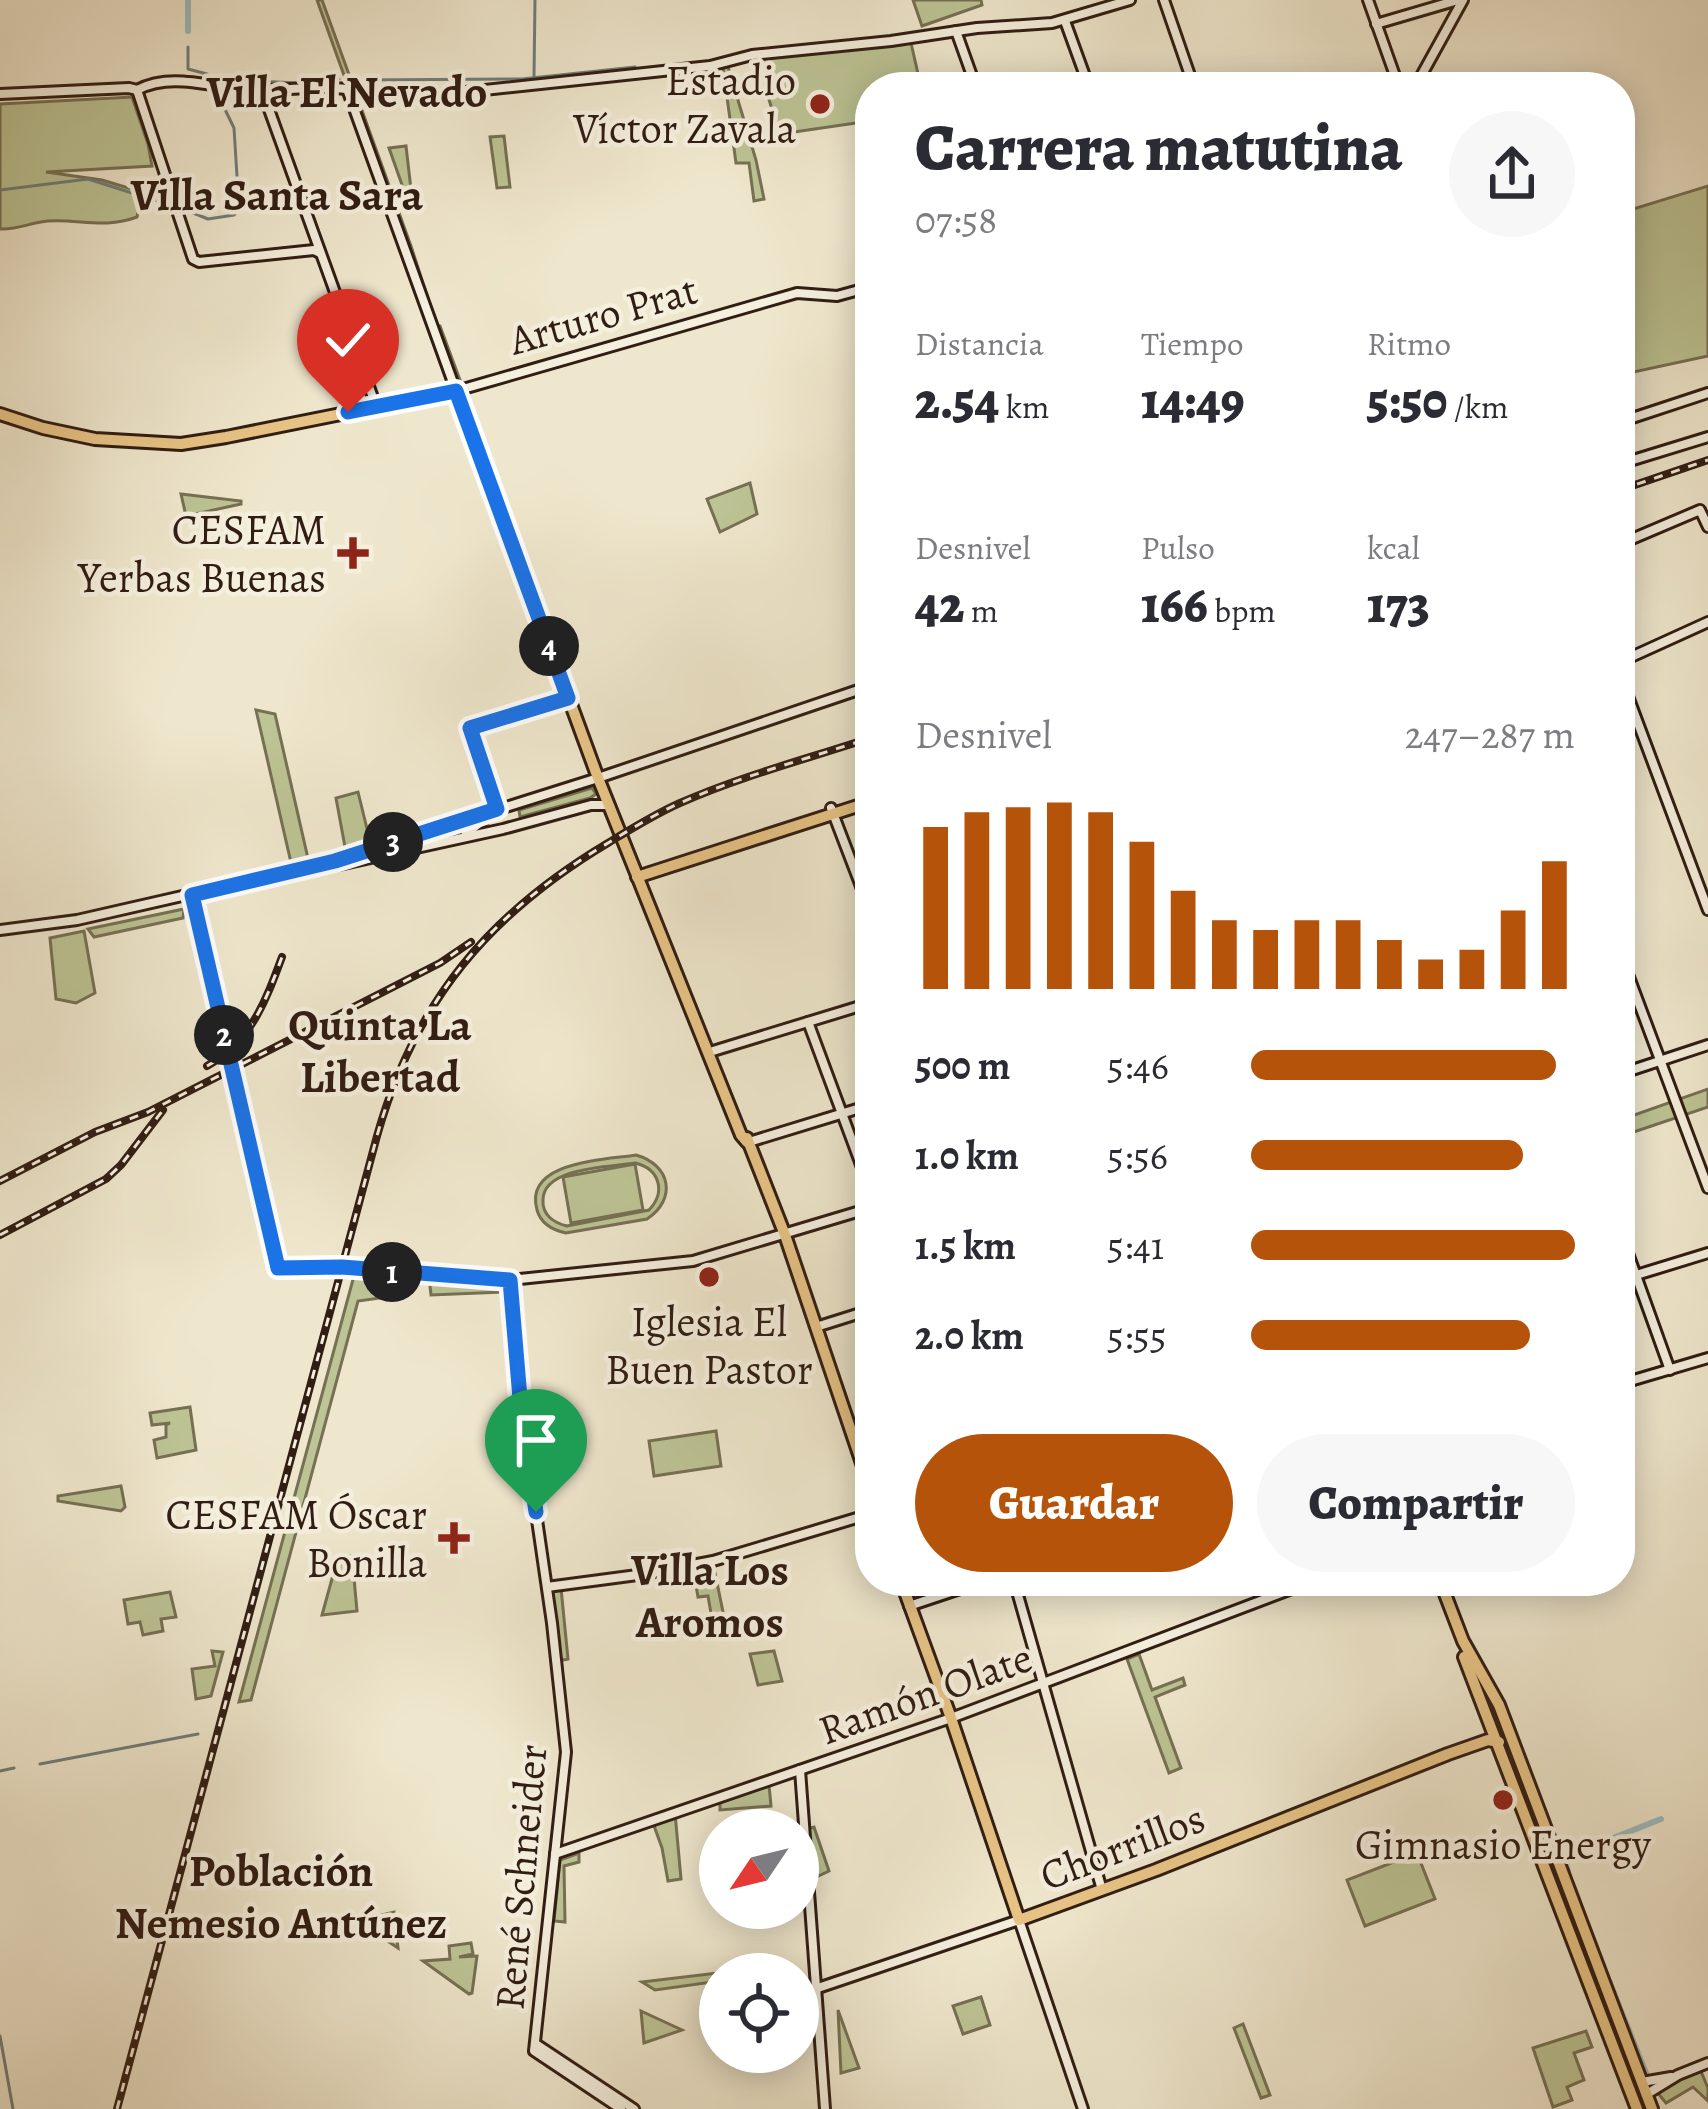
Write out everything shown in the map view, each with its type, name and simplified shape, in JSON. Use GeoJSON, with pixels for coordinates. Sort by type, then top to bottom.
{"type":"FeatureCollection","features":[{"type":"Feature","properties":{"kind":"main road","name":"Arturo Prat"},"geometry":{"type":"LineString","coordinates":[[0,414],[78,436],[181,444],[456,391]]}},
{"type":"Feature","properties":{"kind":"main road"},"geometry":{"type":"LineString","coordinates":[[456,391],[608,805],[785,1235],[855,1443]]}},
{"type":"Feature","properties":{"kind":"main road"},"geometry":{"type":"LineString","coordinates":[[637,877],[739,838],[855,803]]}},
{"type":"Feature","properties":{"kind":"main road"},"geometry":{"type":"LineString","coordinates":[[906,1596],[1019,1920]]}},
{"type":"Feature","properties":{"kind":"main road"},"geometry":{"type":"LineString","coordinates":[[1444,1596],[1502,1737],[1635,2103],[1644,2088]]}},
{"type":"Feature","properties":{"kind":"main road"},"geometry":{"type":"LineString","coordinates":[[1480,1679],[1565,1878],[1652,2109]]}},
{"type":"Feature","properties":{"kind":"main road","name":"Chorrillos"},"geometry":{"type":"LineString","coordinates":[[1019,1920],[1502,1737]]}},
{"type":"Feature","properties":{"kind":"main road"},"geometry":{"type":"LineString","coordinates":[[1552,1882],[1561,1883],[1565,1878]]}},
{"type":"Feature","properties":{"kind":"street"},"geometry":{"type":"LineString","coordinates":[[3,94],[137,90],[158,81],[237,90],[347,89],[369,101],[381,101],[1065,21],[1130,0]]}},
{"type":"Feature","properties":{"kind":"street"},"geometry":{"type":"LineString","coordinates":[[1164,0],[1190,72]]}},
{"type":"Feature","properties":{"kind":"street"},"geometry":{"type":"LineString","coordinates":[[1368,0],[1394,72]]}},
{"type":"Feature","properties":{"kind":"street"},"geometry":{"type":"LineString","coordinates":[[1376,25],[1460,0]]}},
{"type":"Feature","properties":{"kind":"street"},"geometry":{"type":"LineString","coordinates":[[1423,72],[1460,0]]}},
{"type":"Feature","properties":{"kind":"street"},"geometry":{"type":"LineString","coordinates":[[1065,21],[1084,72]]}},
{"type":"Feature","properties":{"kind":"street"},"geometry":{"type":"LineString","coordinates":[[956,31],[971,72]]}},
{"type":"Feature","properties":{"kind":"street"},"geometry":{"type":"LineString","coordinates":[[347,89],[456,391]]}},
{"type":"Feature","properties":{"kind":"street"},"geometry":{"type":"LineString","coordinates":[[137,90],[190,254],[199,262],[314,250],[321,254]]}},
{"type":"Feature","properties":{"kind":"street"},"geometry":{"type":"LineString","coordinates":[[262,90],[376,406]]}},
{"type":"Feature","properties":{"kind":"street","name":"Arturo Prat"},"geometry":{"type":"LineString","coordinates":[[456,391],[797,293],[837,296],[855,291]]}},
{"type":"Feature","properties":{"kind":"street"},"geometry":{"type":"LineString","coordinates":[[1635,414],[1708,393]]}},
{"type":"Feature","properties":{"kind":"street"},"geometry":{"type":"LineString","coordinates":[[1635,459],[1708,437]]}},
{"type":"Feature","properties":{"kind":"street"},"geometry":{"type":"LineString","coordinates":[[1635,538],[1700,510],[1708,527]]}},
{"type":"Feature","properties":{"kind":"street"},"geometry":{"type":"LineString","coordinates":[[1635,655],[1708,622]]}},
{"type":"Feature","properties":{"kind":"street"},"geometry":{"type":"LineString","coordinates":[[0,930],[77,920],[335,861],[855,691]]}},
{"type":"Feature","properties":{"kind":"street"},"geometry":{"type":"LineString","coordinates":[[497,809],[470,728],[568,698]]}},
{"type":"Feature","properties":{"kind":"street"},"geometry":{"type":"LineString","coordinates":[[1635,715],[1708,910]]}},
{"type":"Feature","properties":{"kind":"street"},"geometry":{"type":"LineString","coordinates":[[217,889],[284,879],[608,805]]}},
{"type":"Feature","properties":{"kind":"street"},"geometry":{"type":"LineString","coordinates":[[460,838],[497,809]]}},
{"type":"Feature","properties":{"kind":"street"},"geometry":{"type":"LineString","coordinates":[[832,811],[855,869]]}},
{"type":"Feature","properties":{"kind":"street"},"geometry":{"type":"LineString","coordinates":[[192,895],[278,1268],[342,1267],[510,1280],[699,1261],[855,1213]]}},
{"type":"Feature","properties":{"kind":"street"},"geometry":{"type":"LineString","coordinates":[[1635,994],[1708,1188]]}},
{"type":"Feature","properties":{"kind":"street"},"geometry":{"type":"LineString","coordinates":[[711,1053],[855,1008]]}},
{"type":"Feature","properties":{"kind":"street"},"geometry":{"type":"LineString","coordinates":[[808,1022],[855,1149]]}},
{"type":"Feature","properties":{"kind":"street"},"geometry":{"type":"LineString","coordinates":[[1635,1069],[1708,1045]]}},
{"type":"Feature","properties":{"kind":"street"},"geometry":{"type":"LineString","coordinates":[[747,1142],[855,1110]]}},
{"type":"Feature","properties":{"kind":"street"},"geometry":{"type":"LineString","coordinates":[[1637,1275],[1708,1253]]}},
{"type":"Feature","properties":{"kind":"street"},"geometry":{"type":"LineString","coordinates":[[1635,1270],[1670,1370]]}},
{"type":"Feature","properties":{"kind":"street","name":"René Schneider"},"geometry":{"type":"LineString","coordinates":[[510,1280],[524,1430],[566,1752],[534,2047]]}},
{"type":"Feature","properties":{"kind":"street"},"geometry":{"type":"LineString","coordinates":[[816,1327],[855,1315]]}},
{"type":"Feature","properties":{"kind":"street"},"geometry":{"type":"LineString","coordinates":[[1635,1380],[1708,1358]]}},
{"type":"Feature","properties":{"kind":"street"},"geometry":{"type":"LineString","coordinates":[[547,1587],[713,1561],[855,1518]]}},
{"type":"Feature","properties":{"kind":"street"},"geometry":{"type":"LineString","coordinates":[[909,1606],[939,1596]]}},
{"type":"Feature","properties":{"kind":"street"},"geometry":{"type":"LineString","coordinates":[[1018,1596],[1102,1890]]}},
{"type":"Feature","properties":{"kind":"street","name":"Ramón Olate"},"geometry":{"type":"LineString","coordinates":[[556,1854],[951,1718],[1273,1596]]}},
{"type":"Feature","properties":{"kind":"street"},"geometry":{"type":"LineString","coordinates":[[800,1770],[813,1953]]}},
{"type":"Feature","properties":{"kind":"street"},"geometry":{"type":"LineString","coordinates":[[1019,1920],[1083,2109]]}},
{"type":"Feature","properties":{"kind":"street","name":"Chorrillos"},"geometry":{"type":"LineString","coordinates":[[819,1988],[1019,1920]]}},
{"type":"Feature","properties":{"kind":"street"},"geometry":{"type":"LineString","coordinates":[[819,2042],[824,2109]]}},
{"type":"Feature","properties":{"kind":"street"},"geometry":{"type":"LineString","coordinates":[[534,2047],[621,2109]]}},
{"type":"Feature","properties":{"kind":"street"},"geometry":{"type":"LineString","coordinates":[[534,2047],[634,2109]]}},
{"type":"Feature","properties":{"kind":"street"},"geometry":{"type":"LineString","coordinates":[[1644,2088],[1708,2063]]}},
{"type":"Feature","properties":{"kind":"green space"},"geometry":{"type":"Polygon","coordinates":[[[317,0],[322,0],[463,388],[457,390],[317,0]]]}},
{"type":"Feature","properties":{"kind":"green space"},"geometry":{"type":"Polygon","coordinates":[[[913,0],[981,0],[982,5],[922,26],[913,0]]]}},
{"type":"Feature","properties":{"kind":"green space","name":"Estadio Víctor Zavala"},"geometry":{"type":"Polygon","coordinates":[[[911,43],[918,72],[855,72],[855,123],[780,134],[756,59],[911,43]]]}},
{"type":"Feature","properties":{"kind":"green space"},"geometry":{"type":"Polygon","coordinates":[[[728,67],[764,199],[754,201],[749,163],[736,163],[723,68],[728,67]]]}},
{"type":"Feature","properties":{"kind":"green space"},"geometry":{"type":"Polygon","coordinates":[[[132,97],[152,166],[46,172],[142,192],[137,217],[103,223],[48,221],[0,229],[0,104],[132,97]]]}},
{"type":"Feature","properties":{"kind":"green space"},"geometry":{"type":"Polygon","coordinates":[[[504,136],[510,187],[497,188],[490,137],[504,136]]]}},
{"type":"Feature","properties":{"kind":"green space"},"geometry":{"type":"Polygon","coordinates":[[[406,146],[412,198],[407,199],[389,148],[406,146]]]}},
{"type":"Feature","properties":{"kind":"green space"},"geometry":{"type":"Polygon","coordinates":[[[1708,186],[1708,356],[1635,372],[1635,208],[1708,186]]]}},
{"type":"Feature","properties":{"kind":"green space"},"geometry":{"type":"Polygon","coordinates":[[[750,483],[757,514],[720,532],[707,499],[750,483]]]}},
{"type":"Feature","properties":{"kind":"green space"},"geometry":{"type":"Polygon","coordinates":[[[181,494],[241,501],[241,504],[186,516],[181,494]]]}},
{"type":"Feature","properties":{"kind":"green space"},"geometry":{"type":"Polygon","coordinates":[[[256,710],[275,714],[309,863],[292,867],[256,710]]]}},
{"type":"Feature","properties":{"kind":"green space"},"geometry":{"type":"Polygon","coordinates":[[[592,788],[596,794],[590,798],[520,817],[519,810],[592,788]]]}},
{"type":"Feature","properties":{"kind":"green space"},"geometry":{"type":"Polygon","coordinates":[[[358,792],[370,841],[345,847],[336,798],[358,792]]]}},
{"type":"Feature","properties":{"kind":"green space"},"geometry":{"type":"Polygon","coordinates":[[[184,909],[183,918],[94,937],[88,929],[184,909]]]}},
{"type":"Feature","properties":{"kind":"green space"},"geometry":{"type":"Polygon","coordinates":[[[84,931],[95,993],[76,1003],[56,999],[50,938],[84,931]]]}},
{"type":"Feature","properties":{"kind":"green space"},"geometry":{"type":"Polygon","coordinates":[[[1708,1089],[1708,1107],[1635,1132],[1635,1115],[1708,1089]]]}},
{"type":"Feature","properties":{"kind":"green space"},"geometry":{"type":"Polygon","coordinates":[[[636,1155],[657,1166],[666,1183],[663,1202],[647,1219],[566,1233],[541,1219],[536,1194],[554,1172],[636,1155]],[[635,1163],[566,1175],[546,1189],[544,1210],[567,1226],[649,1210],[659,1189],[655,1176],[635,1163]]]}},
{"type":"Feature","properties":{"kind":"green space"},"geometry":{"type":"Polygon","coordinates":[[[635,1164],[643,1210],[571,1223],[563,1177],[635,1164]]]}},
{"type":"Feature","properties":{"kind":"green space"},"geometry":{"type":"Polygon","coordinates":[[[355,1272],[385,1273],[387,1297],[358,1301],[251,1700],[239,1702],[355,1272]]]}},
{"type":"Feature","properties":{"kind":"green space"},"geometry":{"type":"Polygon","coordinates":[[[429,1277],[503,1285],[503,1292],[431,1295],[429,1277]]]}},
{"type":"Feature","properties":{"kind":"green space"},"geometry":{"type":"Polygon","coordinates":[[[190,1407],[196,1450],[157,1458],[154,1440],[166,1437],[170,1423],[152,1425],[150,1413],[190,1407]]]}},
{"type":"Feature","properties":{"kind":"green space"},"geometry":{"type":"Polygon","coordinates":[[[716,1431],[721,1466],[654,1476],[649,1441],[716,1431]]]}},
{"type":"Feature","properties":{"kind":"green space"},"geometry":{"type":"Polygon","coordinates":[[[121,1486],[125,1507],[121,1511],[58,1501],[58,1496],[121,1486]]]}},
{"type":"Feature","properties":{"kind":"green space"},"geometry":{"type":"Polygon","coordinates":[[[352,1556],[357,1611],[322,1615],[338,1557],[352,1556]]]}},
{"type":"Feature","properties":{"kind":"green space"},"geometry":{"type":"Polygon","coordinates":[[[713,1563],[725,1622],[713,1625],[708,1596],[698,1597],[693,1568],[713,1563]]]}},
{"type":"Feature","properties":{"kind":"green space"},"geometry":{"type":"Polygon","coordinates":[[[561,1588],[568,1659],[559,1661],[549,1589],[561,1588]]]}},
{"type":"Feature","properties":{"kind":"green space"},"geometry":{"type":"Polygon","coordinates":[[[170,1592],[176,1617],[161,1619],[163,1631],[143,1635],[140,1622],[128,1624],[124,1600],[170,1592]]]}},
{"type":"Feature","properties":{"kind":"green space"},"geometry":{"type":"Polygon","coordinates":[[[212,1651],[223,1652],[211,1696],[196,1699],[192,1669],[215,1666],[212,1651]]]}},
{"type":"Feature","properties":{"kind":"green space"},"geometry":{"type":"Polygon","coordinates":[[[774,1651],[782,1681],[758,1685],[750,1654],[774,1651]]]}},
{"type":"Feature","properties":{"kind":"green space"},"geometry":{"type":"Polygon","coordinates":[[[1139,1654],[1152,1690],[1183,1678],[1185,1685],[1155,1697],[1181,1768],[1169,1773],[1127,1659],[1139,1654]]]}},
{"type":"Feature","properties":{"kind":"green space"},"geometry":{"type":"Polygon","coordinates":[[[1498,1734],[1505,1736],[1561,1880],[1556,1879],[1498,1734]]]}},
{"type":"Feature","properties":{"kind":"green space"},"geometry":{"type":"Polygon","coordinates":[[[769,1785],[771,1806],[720,1809],[720,1801],[769,1785]]]}},
{"type":"Feature","properties":{"kind":"green space"},"geometry":{"type":"Polygon","coordinates":[[[675,1813],[681,1879],[668,1881],[653,1823],[675,1813]]]}},
{"type":"Feature","properties":{"kind":"green space"},"geometry":{"type":"Polygon","coordinates":[[[819,1842],[829,1871],[819,1876],[819,1842]]]}},
{"type":"Feature","properties":{"kind":"green space"},"geometry":{"type":"Polygon","coordinates":[[[579,1853],[579,1862],[564,1866],[565,1922],[554,1921],[560,1860],[579,1853]]]}},
{"type":"Feature","properties":{"kind":"green space"},"geometry":{"type":"Polygon","coordinates":[[[1417,1853],[1435,1899],[1365,1926],[1347,1880],[1417,1853]]]}},
{"type":"Feature","properties":{"kind":"green space"},"geometry":{"type":"Polygon","coordinates":[[[1565,1887],[1640,2090],[1636,2092],[1557,1889],[1565,1887]]]}},
{"type":"Feature","properties":{"kind":"green space"},"geometry":{"type":"Polygon","coordinates":[[[394,1912],[398,1948],[357,1921],[394,1912]]]}},
{"type":"Feature","properties":{"kind":"green space"},"geometry":{"type":"Polygon","coordinates":[[[471,1943],[473,1954],[459,1957],[477,1956],[472,1993],[423,1961],[450,1959],[449,1946],[471,1943]]]}},
{"type":"Feature","properties":{"kind":"green space"},"geometry":{"type":"Polygon","coordinates":[[[699,1975],[699,1984],[655,1990],[642,1982],[699,1975]]]}},
{"type":"Feature","properties":{"kind":"green space"},"geometry":{"type":"Polygon","coordinates":[[[981,1997],[990,2025],[963,2034],[953,2006],[981,1997]]]}},
{"type":"Feature","properties":{"kind":"green space"},"geometry":{"type":"Polygon","coordinates":[[[838,2010],[859,2068],[841,2073],[838,2010]]]}},
{"type":"Feature","properties":{"kind":"green space"},"geometry":{"type":"Polygon","coordinates":[[[641,2011],[682,2030],[644,2043],[641,2011]]]}},
{"type":"Feature","properties":{"kind":"green space"},"geometry":{"type":"Polygon","coordinates":[[[1243,2024],[1270,2095],[1261,2098],[1234,2028],[1243,2024]]]}},
{"type":"Feature","properties":{"kind":"green space"},"geometry":{"type":"Polygon","coordinates":[[[1586,2031],[1592,2047],[1574,2053],[1584,2080],[1567,2087],[1572,2100],[1553,2107],[1533,2048],[1586,2031]]]}},
{"type":"Feature","properties":{"kind":"green space"},"geometry":{"type":"Polygon","coordinates":[[[1700,2069],[1708,2101],[1693,2087],[1666,2103],[1657,2092],[1700,2069]]]}},
{"type":"Feature","properties":{"kind":"waterway"},"geometry":{"type":"LineString","coordinates":[[188,0],[188,31]]}},
{"type":"Feature","properties":{"kind":"waterway"},"geometry":{"type":"LineString","coordinates":[[534,76],[535,0]]}},
{"type":"Feature","properties":{"kind":"waterway"},"geometry":{"type":"LineString","coordinates":[[188,47],[188,69],[212,79],[298,83],[339,79]]}},
{"type":"Feature","properties":{"kind":"waterway"},"geometry":{"type":"LineString","coordinates":[[360,80],[522,79],[635,67]]}},
{"type":"Feature","properties":{"kind":"waterway"},"geometry":{"type":"LineString","coordinates":[[181,208],[208,219],[234,215],[239,209],[234,128],[217,93],[216,80]]}},
{"type":"Feature","properties":{"kind":"waterway"},"geometry":{"type":"LineString","coordinates":[[0,190],[88,179],[170,205]]}},
{"type":"Feature","properties":{"kind":"waterway"},"geometry":{"type":"LineString","coordinates":[[40,1764],[198,1734]]}},
{"type":"Feature","properties":{"kind":"waterway"},"geometry":{"type":"LineString","coordinates":[[0,1771],[14,1768]]}},
{"type":"Feature","properties":{"kind":"waterway"},"geometry":{"type":"LineString","coordinates":[[1568,1871],[1564,1860],[1568,1856],[1661,1819]]}},
{"type":"Feature","properties":{"kind":"waterway"},"geometry":{"type":"LineString","coordinates":[[1572,1883],[1579,1902]]}},
{"type":"Feature","properties":{"kind":"waterway"},"geometry":{"type":"LineString","coordinates":[[1609,1981],[1648,2078]]}},
{"type":"Feature","properties":{"kind":"waterway"},"geometry":{"type":"LineString","coordinates":[[0,2036],[13,2109]]}},
{"type":"Feature","properties":{"kind":"railway"},"geometry":{"type":"LineString","coordinates":[[1635,485],[1708,460]]}},
{"type":"Feature","properties":{"kind":"railway"},"geometry":{"type":"LineString","coordinates":[[117,2109],[377,1136],[412,1043],[462,966],[493,931],[565,870],[680,803],[855,743]]}},
{"type":"Feature","properties":{"kind":"railway"},"geometry":{"type":"LineString","coordinates":[[0,1181],[95,1132],[148,1112],[440,963],[471,942]]}},
{"type":"Feature","properties":{"kind":"railway"},"geometry":{"type":"LineString","coordinates":[[207,1066],[246,1033],[282,957]]}},
{"type":"Feature","properties":{"kind":"railway"},"geometry":{"type":"LineString","coordinates":[[0,1235],[106,1179],[163,1110]]}},
{"type":"Feature","properties":{"kind":"place","name":"Estadio Víctor Zavala"},"geometry":{"type":"Point","coordinates":[820,104]}},
{"type":"Feature","properties":{"kind":"place","name":"CESFAM Yerbas Buenas"},"geometry":{"type":"Point","coordinates":[353,553]}},
{"type":"Feature","properties":{"kind":"place","name":"Iglesia El Buen Pastor"},"geometry":{"type":"Point","coordinates":[709,1277]}},
{"type":"Feature","properties":{"kind":"place","name":"CESFAM Óscar Bonilla"},"geometry":{"type":"Point","coordinates":[454,1538]}},
{"type":"Feature","properties":{"kind":"place","name":"Gimnasio Energy"},"geometry":{"type":"Point","coordinates":[1503,1800]}},
{"type":"Feature","properties":{"kind":"district","name":"Villa El Nevado"},"geometry":{"type":"Point","coordinates":[347,91]}},
{"type":"Feature","properties":{"kind":"district","name":"Villa Santa Sara"},"geometry":{"type":"Point","coordinates":[277,194]}},
{"type":"Feature","properties":{"kind":"district","name":"Quinta La Libertad"},"geometry":{"type":"Point","coordinates":[380,1050]}},
{"type":"Feature","properties":{"kind":"district","name":"Villa Los Aromos"},"geometry":{"type":"Point","coordinates":[710,1595]}},
{"type":"Feature","properties":{"kind":"district","name":"Población Nemesio Antúnez"},"geometry":{"type":"Point","coordinates":[281,1896]}},
{"type":"Feature","properties":{"kind":"route"},"geometry":{"type":"LineString","coordinates":[[348,412],[456,391],[568,698],[470,728],[497,809],[335,861],[192,895],[278,1268],[342,1267],[510,1280],[536,1512]]}}]}
